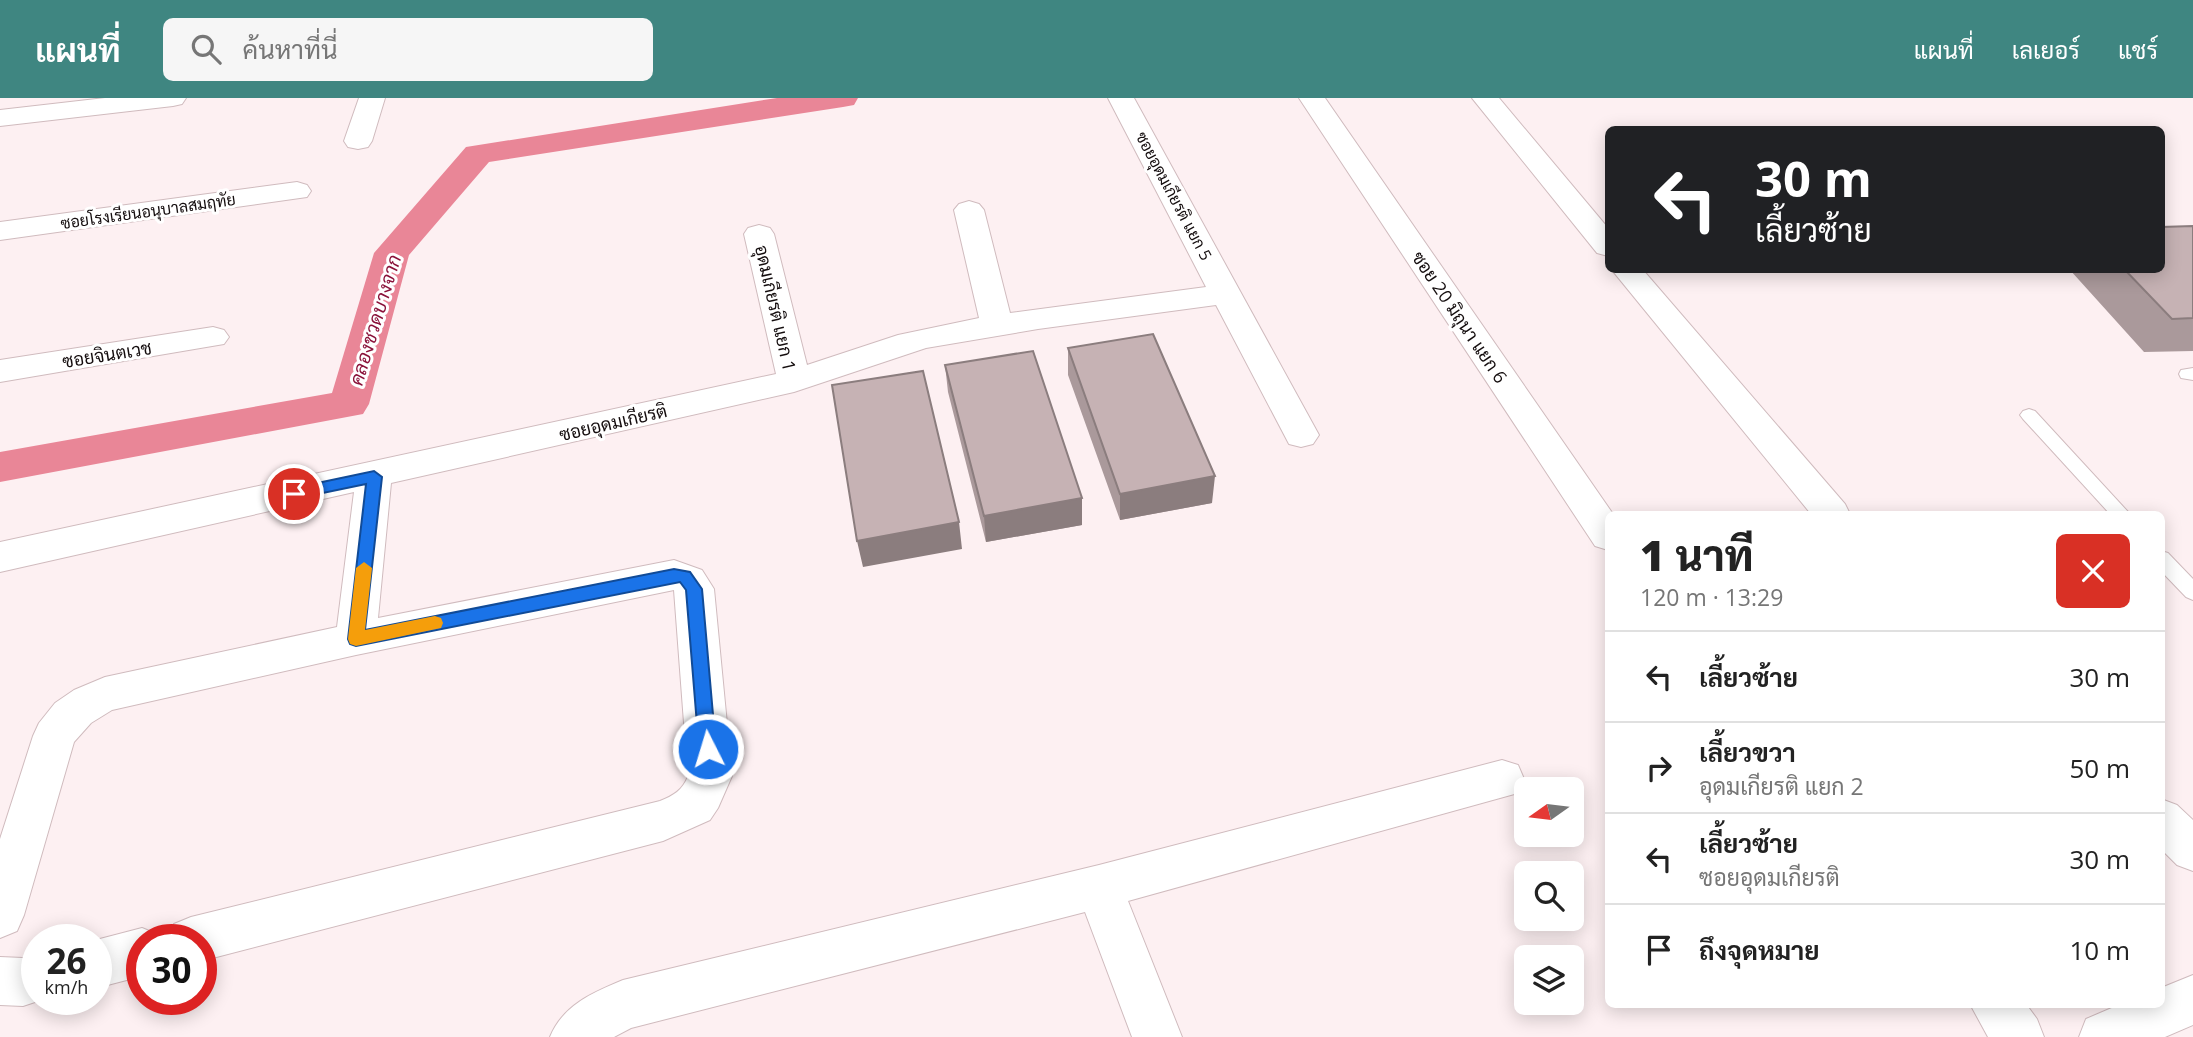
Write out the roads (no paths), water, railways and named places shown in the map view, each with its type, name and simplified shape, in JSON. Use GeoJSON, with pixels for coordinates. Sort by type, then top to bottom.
{"type":"FeatureCollection","features":[{"type":"Feature","properties":{"kind":"street"},"geometry":{"type":"LineString","coordinates":[[0,118],[173,98]]}},
{"type":"Feature","properties":{"kind":"street"},"geometry":{"type":"LineString","coordinates":[[358,141],[372,98]]}},
{"type":"Feature","properties":{"kind":"street","name":"ซอยอุดมเกียรติ แยก 5"},"geometry":{"type":"LineString","coordinates":[[1121,98],[1301,435]]}},
{"type":"Feature","properties":{"kind":"street","name":"ซอย 20 มิถุนา แยก 6"},"geometry":{"type":"LineString","coordinates":[[1312,98],[1605,532]]}},
{"type":"Feature","properties":{"kind":"street"},"geometry":{"type":"LineString","coordinates":[[1485,98],[1605,243]]}},
{"type":"Feature","properties":{"kind":"street","name":"ซอยโรงเรียนอนุบาลสมฤทัย"},"geometry":{"type":"LineString","coordinates":[[0,232],[297,191]]}},
{"type":"Feature","properties":{"kind":"street"},"geometry":{"type":"LineString","coordinates":[[969,209],[996,326]]}},
{"type":"Feature","properties":{"kind":"street","name":"อุดมเกียรติ แยก 1"},"geometry":{"type":"LineString","coordinates":[[759,234],[794,381]]}},
{"type":"Feature","properties":{"kind":"street"},"geometry":{"type":"LineString","coordinates":[[1630,273],[1829,511]]}},
{"type":"Feature","properties":{"kind":"street","name":"ซอยอุดมเกียรติ"},"geometry":{"type":"LineString","coordinates":[[0,557],[374,477],[794,381],[888,348],[996,326],[1226,294]]}},
{"type":"Feature","properties":{"kind":"street","name":"ซอยจินตเวช"},"geometry":{"type":"LineString","coordinates":[[0,371],[213,337]]}},
{"type":"Feature","properties":{"kind":"street"},"geometry":{"type":"LineString","coordinates":[[356,639],[374,477]]}},
{"type":"Feature","properties":{"kind":"street"},"geometry":{"type":"LineString","coordinates":[[0,915],[54,736],[66,718],[80,706],[105,694],[356,639],[674,575],[685,576],[694,589],[710,776],[703,797],[689,811],[663,821],[217,933]]}},
{"type":"Feature","properties":{"kind":"street"},"geometry":{"type":"LineString","coordinates":[[575,1037],[593,1021],[623,1004],[1099,887],[1502,779]]}},
{"type":"Feature","properties":{"kind":"street"},"geometry":{"type":"LineString","coordinates":[[2165,823],[2193,850]]}},
{"type":"Feature","properties":{"kind":"street"},"geometry":{"type":"LineString","coordinates":[[1099,887],[1157,1037]]}},
{"type":"Feature","properties":{"kind":"street"},"geometry":{"type":"LineString","coordinates":[[0,981],[21,982]]}},
{"type":"Feature","properties":{"kind":"street"},"geometry":{"type":"LineString","coordinates":[[2104,1037],[2193,1000]]}},
{"type":"Feature","properties":{"kind":"street"},"geometry":{"type":"LineString","coordinates":[[1998,1008],[2019,1037]]}},
{"type":"Feature","properties":{"kind":"lane"},"geometry":{"type":"LineString","coordinates":[[2029,415],[2118,511]]}},
{"type":"Feature","properties":{"kind":"lane"},"geometry":{"type":"LineString","coordinates":[[2165,562],[2193,592]]}},
{"type":"Feature","properties":{"kind":"waterway","name":"คลองชวดบางจาก"},"geometry":{"type":"LineString","coordinates":[[0,467],[349,404],[392,253],[478,154],[843,98]]}}]}
